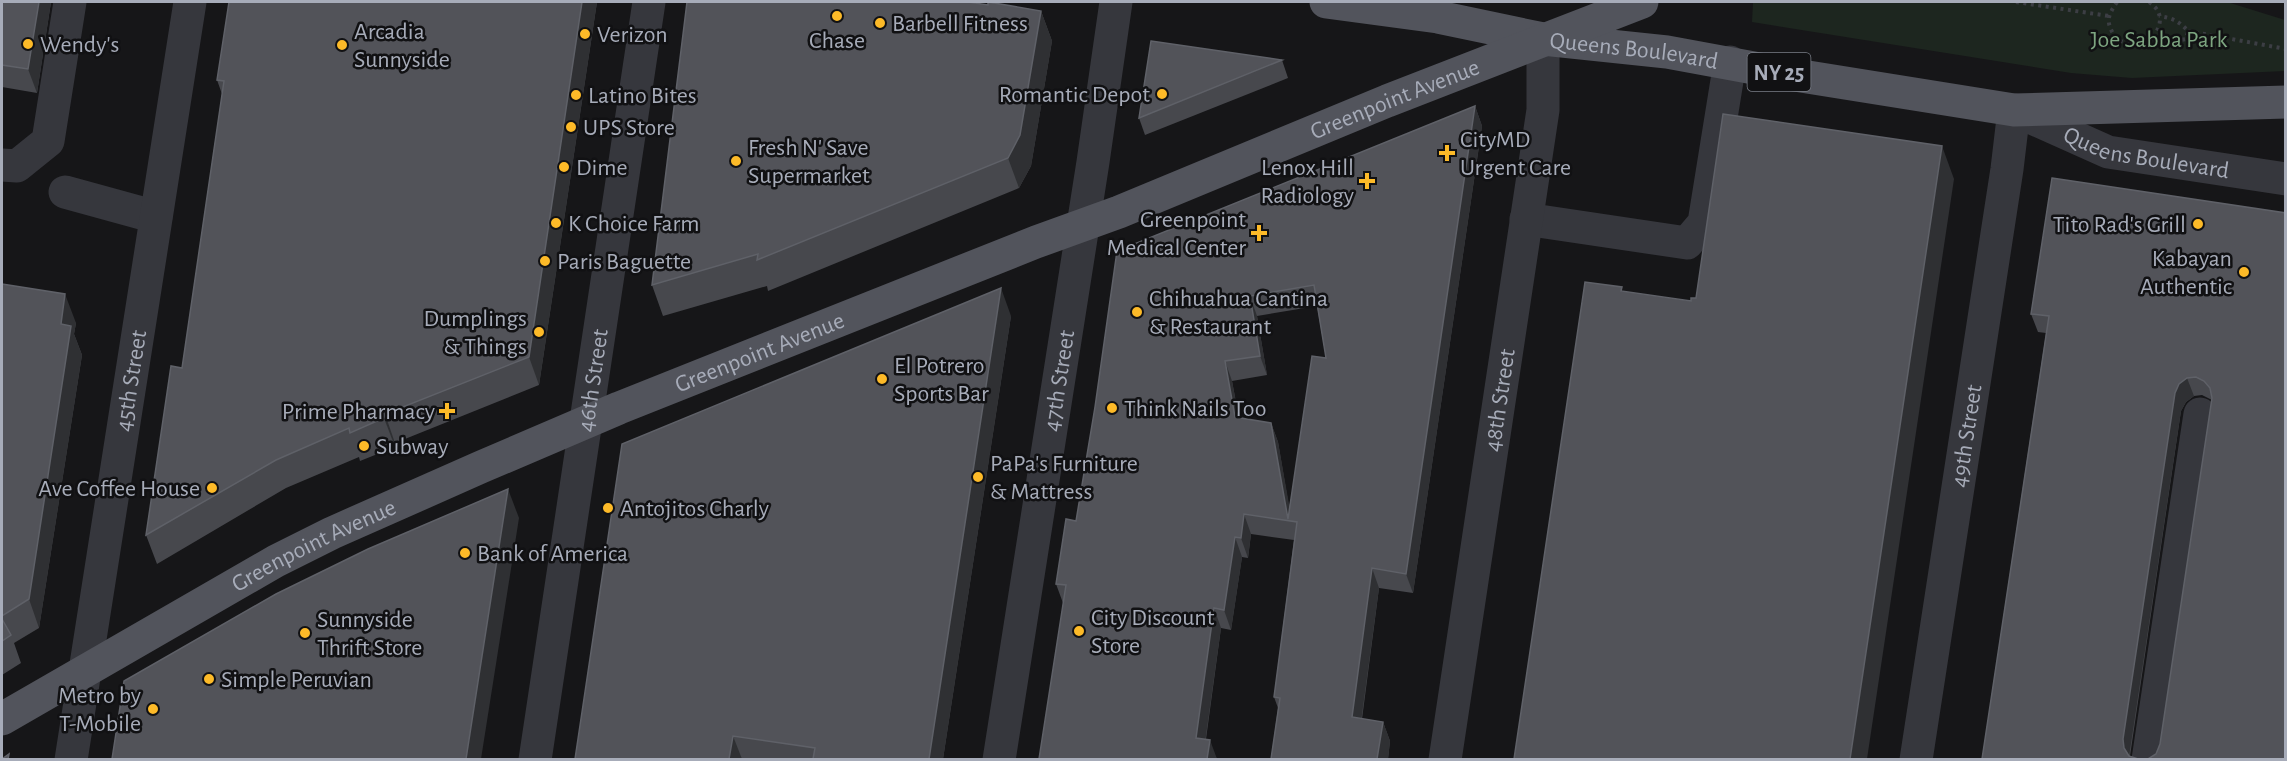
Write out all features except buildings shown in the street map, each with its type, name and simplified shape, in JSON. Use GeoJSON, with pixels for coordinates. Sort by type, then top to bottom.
{"type":"FeatureCollection","features":[{"type":"Feature","properties":{"kind":"main road","name":"Queens Boulevard"},"geometry":{"type":"LineString","coordinates":[[1326,2],[1438,17],[1544,39],[1667,51],[1781,73],[2014,110],[2286,102]]}},
{"type":"Feature","properties":{"kind":"main road","name":"Greenpoint Avenue"},"geometry":{"type":"LineString","coordinates":[[1544,39],[1595,2]]}},
{"type":"Feature","properties":{"kind":"main road","name":"Greenpoint Avenue"},"geometry":{"type":"LineString","coordinates":[[2,719],[276,561],[332,533],[586,422],[1544,39],[1642,2]]}},
{"type":"Feature","properties":{"kind":"street"},"geometry":{"type":"LineString","coordinates":[[2,165],[17,166],[48,141],[70,2]]}},
{"type":"Feature","properties":{"kind":"street","name":"45th Street"},"geometry":{"type":"LineString","coordinates":[[71,759],[190,2]]}},
{"type":"Feature","properties":{"kind":"street","name":"46th Street"},"geometry":{"type":"LineString","coordinates":[[535,759],[580,479],[586,422],[649,2]]}},
{"type":"Feature","properties":{"kind":"street","name":"47th Street"},"geometry":{"type":"LineString","coordinates":[[999,759],[1116,2]]}},
{"type":"Feature","properties":{"kind":"street","name":"48th Street"},"geometry":{"type":"LineString","coordinates":[[1445,759],[1544,110],[1544,39]]}},
{"type":"Feature","properties":{"kind":"street"},"geometry":{"type":"LineString","coordinates":[[1526,219],[1687,243],[1704,223],[1730,62]]}},
{"type":"Feature","properties":{"kind":"street","name":"Queens Boulevard"},"geometry":{"type":"LineString","coordinates":[[2014,110],[2108,152],[2286,179]]}},
{"type":"Feature","properties":{"kind":"street","name":"49th Street"},"geometry":{"type":"LineString","coordinates":[[1916,759],[2014,110]]}},
{"type":"Feature","properties":{"kind":"street"},"geometry":{"type":"LineString","coordinates":[[64,192],[156,217]]}},
{"type":"Feature","properties":{"kind":"street"},"geometry":{"type":"LineString","coordinates":[[2148,759],[2200,414]]}},
{"type":"Feature","properties":{"kind":"path"},"geometry":{"type":"LineString","coordinates":[[2016,2],[2109,16]]}},
{"type":"Feature","properties":{"kind":"path"},"geometry":{"type":"LineString","coordinates":[[2117,2],[2109,16],[2109,28],[2117,40],[2141,47],[2153,39],[2159,26],[2159,16],[2155,5],[2149,2]]}},
{"type":"Feature","properties":{"kind":"path"},"geometry":{"type":"LineString","coordinates":[[2159,16],[2181,23],[2188,31],[2286,49]]}},
{"type":"Feature","properties":{"kind":"path"},"geometry":{"type":"LineString","coordinates":[[2153,39],[2176,43],[2186,39],[2188,31]]}},
{"type":"Feature","properties":{"kind":"green space","name":"Joe Sabba Park"},"geometry":{"type":"Polygon","coordinates":[[[2227,2],[2285,20],[2285,71],[2132,78],[2071,73],[1752,22],[1753,3],[2227,2]]]}},
{"type":"Feature","properties":{"kind":"place","name":"Chase"},"geometry":{"type":"Point","coordinates":[837,16]}},
{"type":"Feature","properties":{"kind":"place","name":"Barbell Fitness"},"geometry":{"type":"Point","coordinates":[880,23]}},
{"type":"Feature","properties":{"kind":"place","name":"Verizon"},"geometry":{"type":"Point","coordinates":[585,34]}},
{"type":"Feature","properties":{"kind":"place","name":"Wendy's"},"geometry":{"type":"Point","coordinates":[28,44]}},
{"type":"Feature","properties":{"kind":"place","name":"Arcadia Sunnyside"},"geometry":{"type":"Point","coordinates":[342,45]}},
{"type":"Feature","properties":{"kind":"place","name":"Romantic Depot"},"geometry":{"type":"Point","coordinates":[1162,94]}},
{"type":"Feature","properties":{"kind":"place","name":"Latino Bites"},"geometry":{"type":"Point","coordinates":[576,95]}},
{"type":"Feature","properties":{"kind":"place","name":"UPS Store"},"geometry":{"type":"Point","coordinates":[571,127]}},
{"type":"Feature","properties":{"kind":"place","name":"CityMD Urgent Care"},"geometry":{"type":"Point","coordinates":[1447,153]}},
{"type":"Feature","properties":{"kind":"place","name":"Fresh N' Save Supermarket"},"geometry":{"type":"Point","coordinates":[736,161]}},
{"type":"Feature","properties":{"kind":"place","name":"Dime"},"geometry":{"type":"Point","coordinates":[564,167]}},
{"type":"Feature","properties":{"kind":"place","name":"Lenox Hill Radiology"},"geometry":{"type":"Point","coordinates":[1367,181]}},
{"type":"Feature","properties":{"kind":"place","name":"K Choice Farm"},"geometry":{"type":"Point","coordinates":[556,223]}},
{"type":"Feature","properties":{"kind":"place","name":"Tito Rad's Grill"},"geometry":{"type":"Point","coordinates":[2198,224]}},
{"type":"Feature","properties":{"kind":"place","name":"Greenpoint Medical Center"},"geometry":{"type":"Point","coordinates":[1259,233]}},
{"type":"Feature","properties":{"kind":"place","name":"Paris Baguette"},"geometry":{"type":"Point","coordinates":[545,261]}},
{"type":"Feature","properties":{"kind":"place","name":"Kabayan Authentic"},"geometry":{"type":"Point","coordinates":[2244,272]}},
{"type":"Feature","properties":{"kind":"place","name":"Chihuahua Cantina & Restaurant"},"geometry":{"type":"Point","coordinates":[1137,312]}},
{"type":"Feature","properties":{"kind":"place","name":"Dumplings & Things"},"geometry":{"type":"Point","coordinates":[539,332]}},
{"type":"Feature","properties":{"kind":"place","name":"El Potrero Sports Bar"},"geometry":{"type":"Point","coordinates":[882,379]}},
{"type":"Feature","properties":{"kind":"place","name":"Think Nails Too"},"geometry":{"type":"Point","coordinates":[1112,408]}},
{"type":"Feature","properties":{"kind":"place","name":"Prime Pharmacy"},"geometry":{"type":"Point","coordinates":[447,411]}},
{"type":"Feature","properties":{"kind":"place","name":"Subway"},"geometry":{"type":"Point","coordinates":[364,446]}},
{"type":"Feature","properties":{"kind":"place","name":"PaPa's Furniture & Mattress"},"geometry":{"type":"Point","coordinates":[978,477]}},
{"type":"Feature","properties":{"kind":"place","name":"Ave Coffee House"},"geometry":{"type":"Point","coordinates":[212,488]}},
{"type":"Feature","properties":{"kind":"place","name":"Antojitos Charly"},"geometry":{"type":"Point","coordinates":[608,508]}},
{"type":"Feature","properties":{"kind":"place","name":"Bank of America"},"geometry":{"type":"Point","coordinates":[465,553]}},
{"type":"Feature","properties":{"kind":"place","name":"City Discount Store"},"geometry":{"type":"Point","coordinates":[1079,631]}},
{"type":"Feature","properties":{"kind":"place","name":"Sunnyside Thrift Store"},"geometry":{"type":"Point","coordinates":[305,633]}},
{"type":"Feature","properties":{"kind":"place","name":"Simple Peruvian"},"geometry":{"type":"Point","coordinates":[209,679]}},
{"type":"Feature","properties":{"kind":"place","name":"Metro by T-Mobile"},"geometry":{"type":"Point","coordinates":[153,709]}}]}
